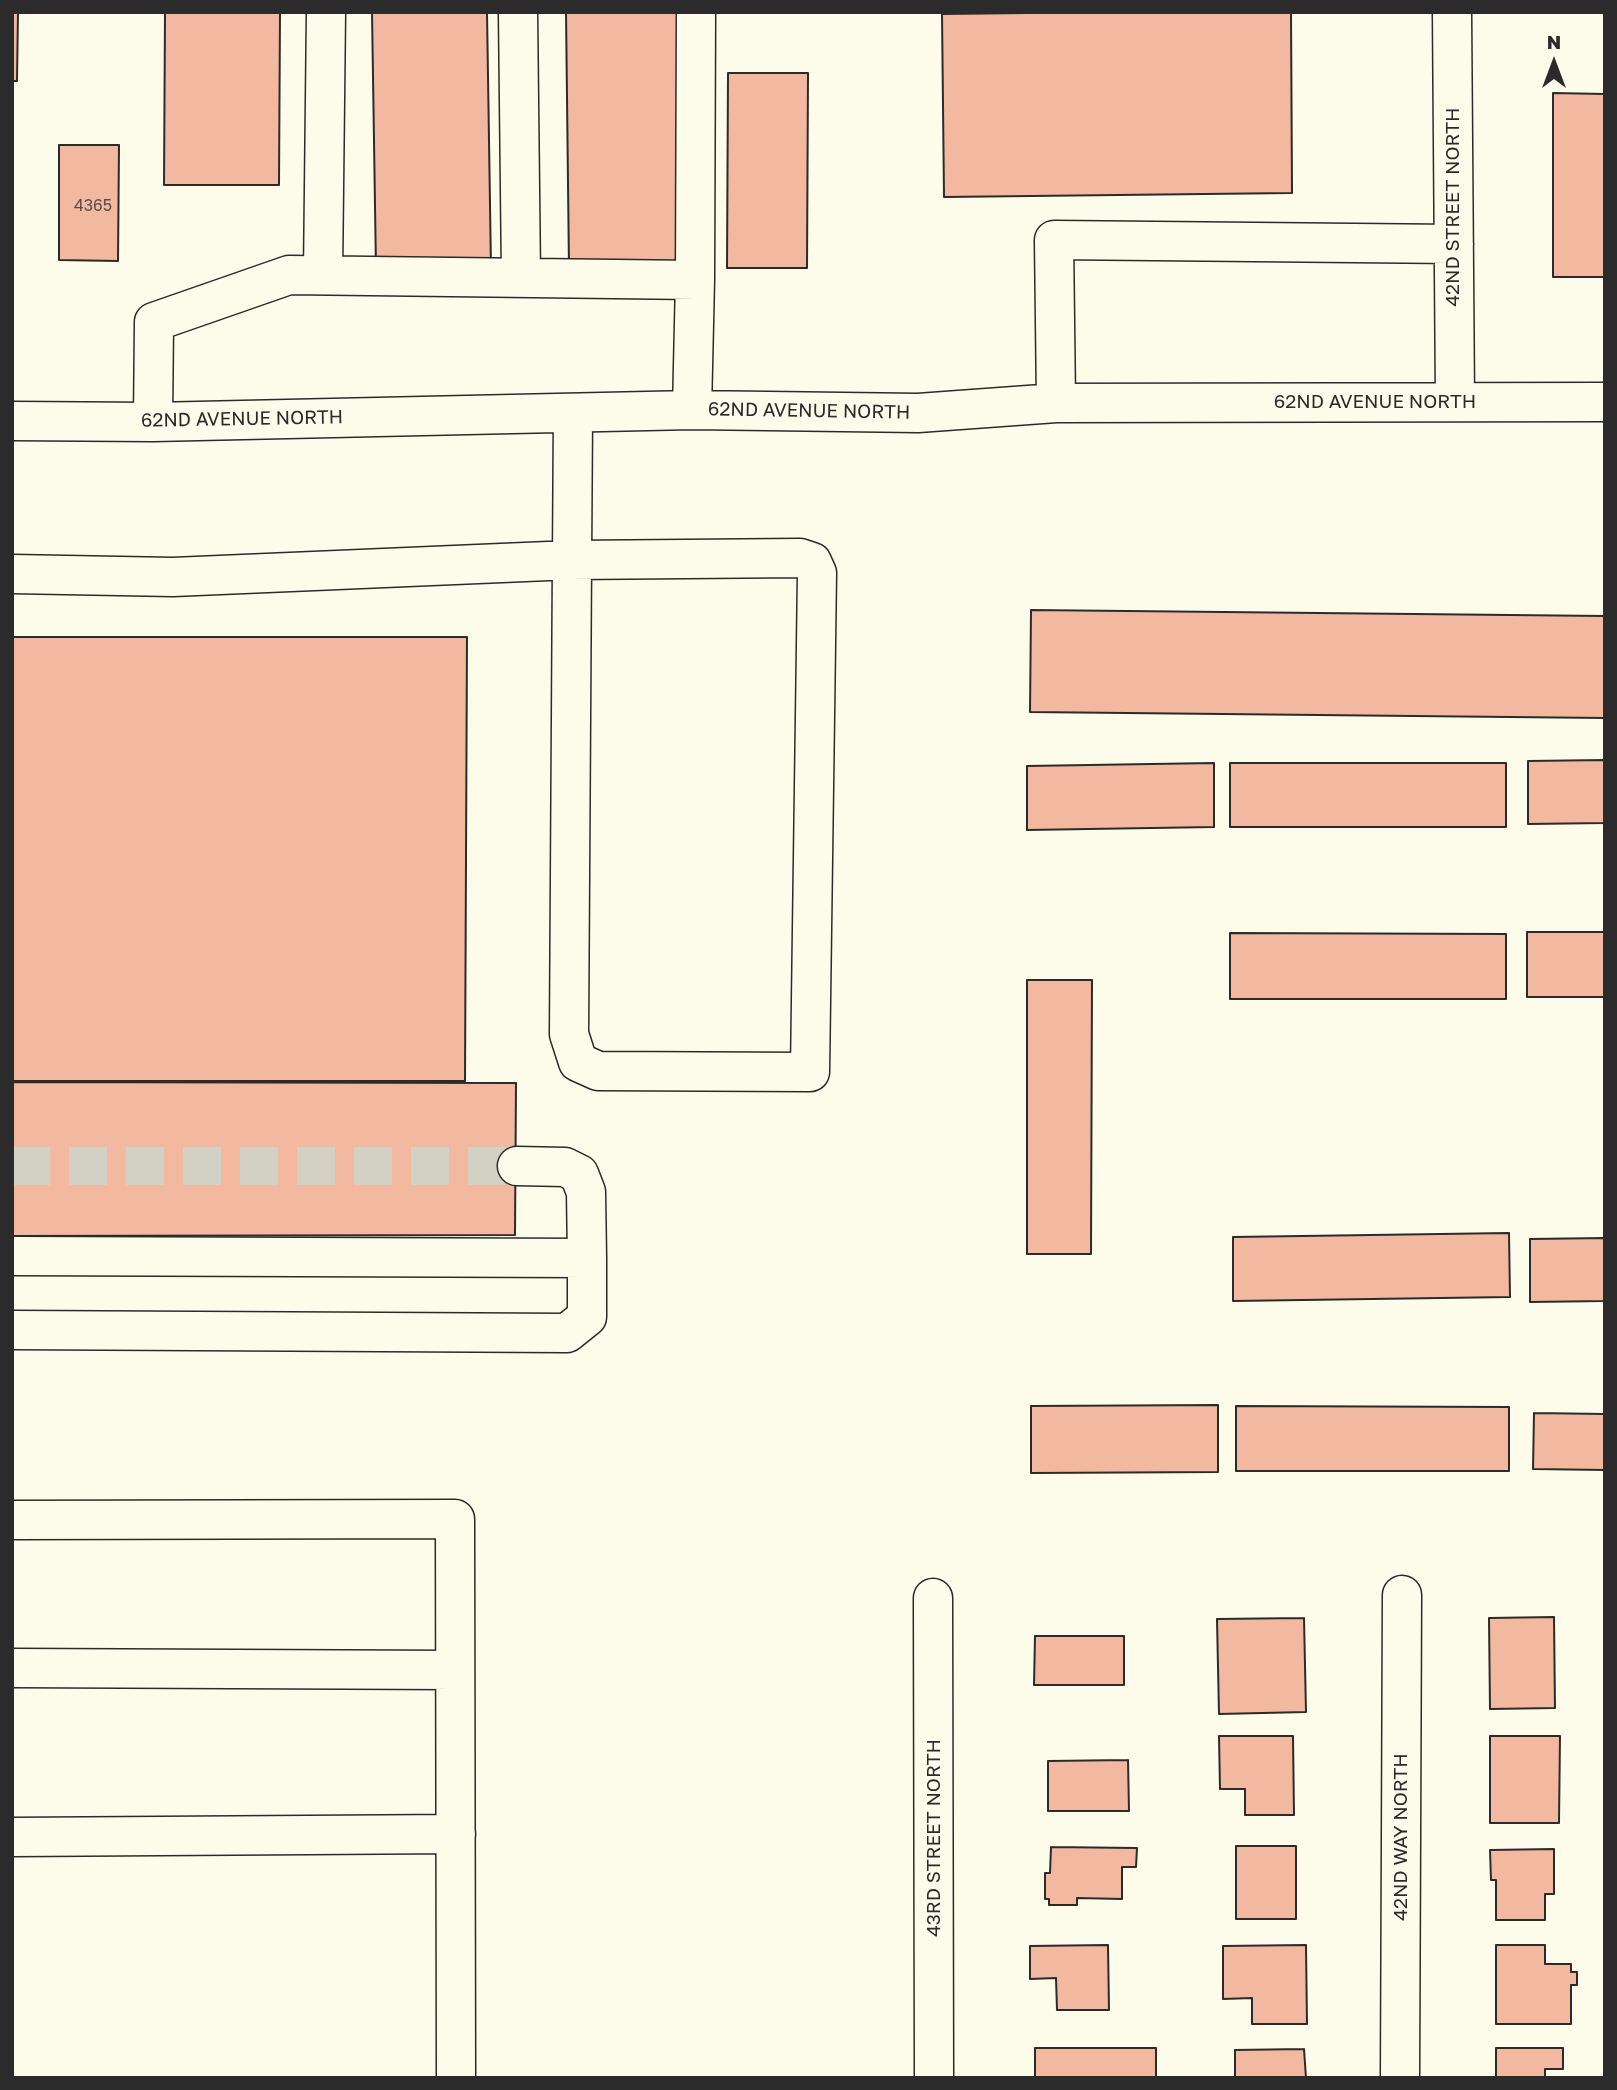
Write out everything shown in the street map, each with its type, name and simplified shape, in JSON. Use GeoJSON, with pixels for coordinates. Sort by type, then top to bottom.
{"type":"FeatureCollection","features":[{"type":"Feature","properties":{"kind":"street"},"geometry":{"type":"LineString","coordinates":[[323,275],[326,12]]}},
{"type":"Feature","properties":{"kind":"street"},"geometry":{"type":"LineString","coordinates":[[519,12],[522,278]]}},
{"type":"Feature","properties":{"kind":"street"},"geometry":{"type":"LineString","coordinates":[[692,410],[696,12]]}},
{"type":"Feature","properties":{"kind":"street","name":"42ND STREET NORTH"},"geometry":{"type":"LineString","coordinates":[[1452,12],[1455,402]]}},
{"type":"Feature","properties":{"kind":"street"},"geometry":{"type":"LineString","coordinates":[[1056,403],[1054,240],[1454,244]]}},
{"type":"Feature","properties":{"kind":"street"},"geometry":{"type":"LineString","coordinates":[[153,422],[154,322],[289,275],[695,280]]}},
{"type":"Feature","properties":{"kind":"street","name":"62ND AVENUE NORTH"},"geometry":{"type":"LineString","coordinates":[[12,421],[153,422],[692,410],[918,413],[1056,403],[1605,402]]}},
{"type":"Feature","properties":{"kind":"street"},"geometry":{"type":"LineString","coordinates":[[12,574],[173,577],[572,559],[800,558],[812,562],[817,573],[810,1072],[598,1071],[578,1062],[569,1034],[572,559],[573,413]]}},
{"type":"Feature","properties":{"kind":"street"},"geometry":{"type":"LineString","coordinates":[[12,1330],[568,1333],[587,1317],[586,1192],[579,1174],[565,1167],[517,1166]]}},
{"type":"Feature","properties":{"kind":"street"},"geometry":{"type":"LineString","coordinates":[[12,1255],[587,1258]]}},
{"type":"Feature","properties":{"kind":"street"},"geometry":{"type":"LineString","coordinates":[[12,1520],[455,1519],[456,2078]]}},
{"type":"Feature","properties":{"kind":"street","name":"42ND WAY NORTH"},"geometry":{"type":"LineString","coordinates":[[1400,2078],[1402,1595]]}},
{"type":"Feature","properties":{"kind":"street","name":"43RD STREET NORTH"},"geometry":{"type":"LineString","coordinates":[[933,1598],[934,2078]]}},
{"type":"Feature","properties":{"kind":"street"},"geometry":{"type":"LineString","coordinates":[[12,1668],[454,1670]]}},
{"type":"Feature","properties":{"kind":"street"},"geometry":{"type":"LineString","coordinates":[[12,1837],[456,1834]]}},
{"type":"Feature","properties":{"kind":"building"},"geometry":{"type":"Polygon","coordinates":[[[12,12],[18,12],[17,81],[12,81],[12,12]]]}},
{"type":"Feature","properties":{"kind":"building"},"geometry":{"type":"Polygon","coordinates":[[[165,12],[280,12],[279,185],[164,185],[165,12]]]}},
{"type":"Feature","properties":{"kind":"building"},"geometry":{"type":"Polygon","coordinates":[[[372,12],[487,12],[491,268],[376,270],[372,12]]]}},
{"type":"Feature","properties":{"kind":"building"},"geometry":{"type":"Polygon","coordinates":[[[566,12],[680,12],[684,268],[569,269],[566,12]]]}},
{"type":"Feature","properties":{"kind":"building"},"geometry":{"type":"Polygon","coordinates":[[[1291,12],[1292,193],[944,197],[942,14],[1291,12]]]}},
{"type":"Feature","properties":{"kind":"building"},"geometry":{"type":"Polygon","coordinates":[[[728,73],[808,73],[807,268],[727,268],[728,73]]]}},
{"type":"Feature","properties":{"kind":"building"},"geometry":{"type":"Polygon","coordinates":[[[1553,93],[1605,94],[1605,277],[1553,277],[1553,93]]]}},
{"type":"Feature","properties":{"kind":"building"},"geometry":{"type":"Polygon","coordinates":[[[59,145],[119,145],[118,261],[59,260],[59,145]]]}},
{"type":"Feature","properties":{"kind":"building"},"geometry":{"type":"Polygon","coordinates":[[[1031,610],[1605,616],[1605,718],[1030,712],[1031,610]]]}},
{"type":"Feature","properties":{"kind":"building"},"geometry":{"type":"Polygon","coordinates":[[[12,637],[467,637],[465,1081],[12,1081],[12,637]]]}},
{"type":"Feature","properties":{"kind":"building"},"geometry":{"type":"Polygon","coordinates":[[[1605,760],[1605,823],[1528,824],[1528,761],[1605,760]]]}},
{"type":"Feature","properties":{"kind":"building"},"geometry":{"type":"Polygon","coordinates":[[[1214,763],[1214,827],[1027,830],[1027,766],[1214,763]]]}},
{"type":"Feature","properties":{"kind":"building"},"geometry":{"type":"Polygon","coordinates":[[[1230,763],[1506,763],[1506,827],[1230,827],[1230,763]]]}},
{"type":"Feature","properties":{"kind":"building"},"geometry":{"type":"Polygon","coordinates":[[[1527,932],[1605,932],[1605,997],[1527,997],[1527,932]]]}},
{"type":"Feature","properties":{"kind":"building"},"geometry":{"type":"Polygon","coordinates":[[[1230,933],[1506,934],[1506,999],[1230,999],[1230,933]]]}},
{"type":"Feature","properties":{"kind":"building"},"geometry":{"type":"Polygon","coordinates":[[[1027,980],[1092,980],[1091,1254],[1027,1254],[1027,980]]]}},
{"type":"Feature","properties":{"kind":"building"},"geometry":{"type":"Polygon","coordinates":[[[12,1082],[516,1083],[515,1235],[12,1236],[12,1082]]]}},
{"type":"Feature","properties":{"kind":"building"},"geometry":{"type":"Polygon","coordinates":[[[1509,1233],[1510,1297],[1233,1301],[1233,1237],[1509,1233]]]}},
{"type":"Feature","properties":{"kind":"building"},"geometry":{"type":"Polygon","coordinates":[[[1605,1238],[1605,1301],[1530,1302],[1530,1239],[1605,1238]]]}},
{"type":"Feature","properties":{"kind":"building"},"geometry":{"type":"Polygon","coordinates":[[[1218,1405],[1218,1472],[1031,1473],[1031,1406],[1218,1405]]]}},
{"type":"Feature","properties":{"kind":"building"},"geometry":{"type":"Polygon","coordinates":[[[1236,1406],[1509,1407],[1509,1471],[1236,1471],[1236,1406]]]}},
{"type":"Feature","properties":{"kind":"building"},"geometry":{"type":"Polygon","coordinates":[[[1534,1413],[1605,1414],[1605,1470],[1533,1469],[1534,1413]]]}},
{"type":"Feature","properties":{"kind":"building"},"geometry":{"type":"Polygon","coordinates":[[[1554,1617],[1555,1708],[1490,1709],[1489,1618],[1554,1617]]]}},
{"type":"Feature","properties":{"kind":"building"},"geometry":{"type":"Polygon","coordinates":[[[1304,1618],[1306,1712],[1219,1714],[1217,1619],[1304,1618]]]}},
{"type":"Feature","properties":{"kind":"building"},"geometry":{"type":"Polygon","coordinates":[[[1035,1636],[1124,1636],[1124,1685],[1034,1685],[1035,1636]]]}},
{"type":"Feature","properties":{"kind":"building"},"geometry":{"type":"Polygon","coordinates":[[[1219,1736],[1293,1736],[1294,1815],[1245,1815],[1245,1789],[1220,1789],[1219,1736]]]}},
{"type":"Feature","properties":{"kind":"building"},"geometry":{"type":"Polygon","coordinates":[[[1490,1736],[1560,1736],[1559,1823],[1490,1823],[1490,1736]]]}},
{"type":"Feature","properties":{"kind":"building"},"geometry":{"type":"Polygon","coordinates":[[[1128,1760],[1129,1811],[1048,1811],[1048,1761],[1128,1760]]]}},
{"type":"Feature","properties":{"kind":"building"},"geometry":{"type":"Polygon","coordinates":[[[1236,1846],[1296,1846],[1296,1919],[1236,1919],[1236,1846]]]}},
{"type":"Feature","properties":{"kind":"building"},"geometry":{"type":"Polygon","coordinates":[[[1051,1847],[1137,1848],[1136,1867],[1122,1867],[1122,1899],[1077,1898],[1077,1905],[1049,1905],[1049,1899],[1045,1899],[1045,1873],[1050,1873],[1051,1847]]]}},
{"type":"Feature","properties":{"kind":"building"},"geometry":{"type":"Polygon","coordinates":[[[1554,1849],[1554,1894],[1545,1894],[1545,1920],[1496,1920],[1496,1880],[1491,1880],[1490,1850],[1554,1849]]]}},
{"type":"Feature","properties":{"kind":"building"},"geometry":{"type":"Polygon","coordinates":[[[1108,1945],[1109,2010],[1057,2010],[1056,1978],[1030,1979],[1030,1946],[1108,1945]]]}},
{"type":"Feature","properties":{"kind":"building"},"geometry":{"type":"Polygon","coordinates":[[[1306,1945],[1307,2024],[1252,2024],[1252,1998],[1223,1999],[1223,1946],[1306,1945]]]}},
{"type":"Feature","properties":{"kind":"building"},"geometry":{"type":"Polygon","coordinates":[[[1496,1945],[1545,1945],[1545,1964],[1571,1964],[1571,1972],[1577,1972],[1577,1985],[1571,1985],[1571,2024],[1496,2024],[1496,1945]]]}},
{"type":"Feature","properties":{"kind":"building"},"geometry":{"type":"Polygon","coordinates":[[[1035,2048],[1156,2048],[1156,2078],[1035,2078],[1035,2048]]]}},
{"type":"Feature","properties":{"kind":"building"},"geometry":{"type":"Polygon","coordinates":[[[1496,2048],[1563,2048],[1563,2069],[1545,2069],[1545,2078],[1496,2078],[1496,2048]]]}},
{"type":"Feature","properties":{"kind":"building"},"geometry":{"type":"Polygon","coordinates":[[[1304,2049],[1306,2078],[1235,2078],[1235,2050],[1304,2049]]]}},
{"type":"Feature","properties":{"kind":"tunnel"},"geometry":{"type":"LineString","coordinates":[[12,1166],[517,1166]]}}]}
